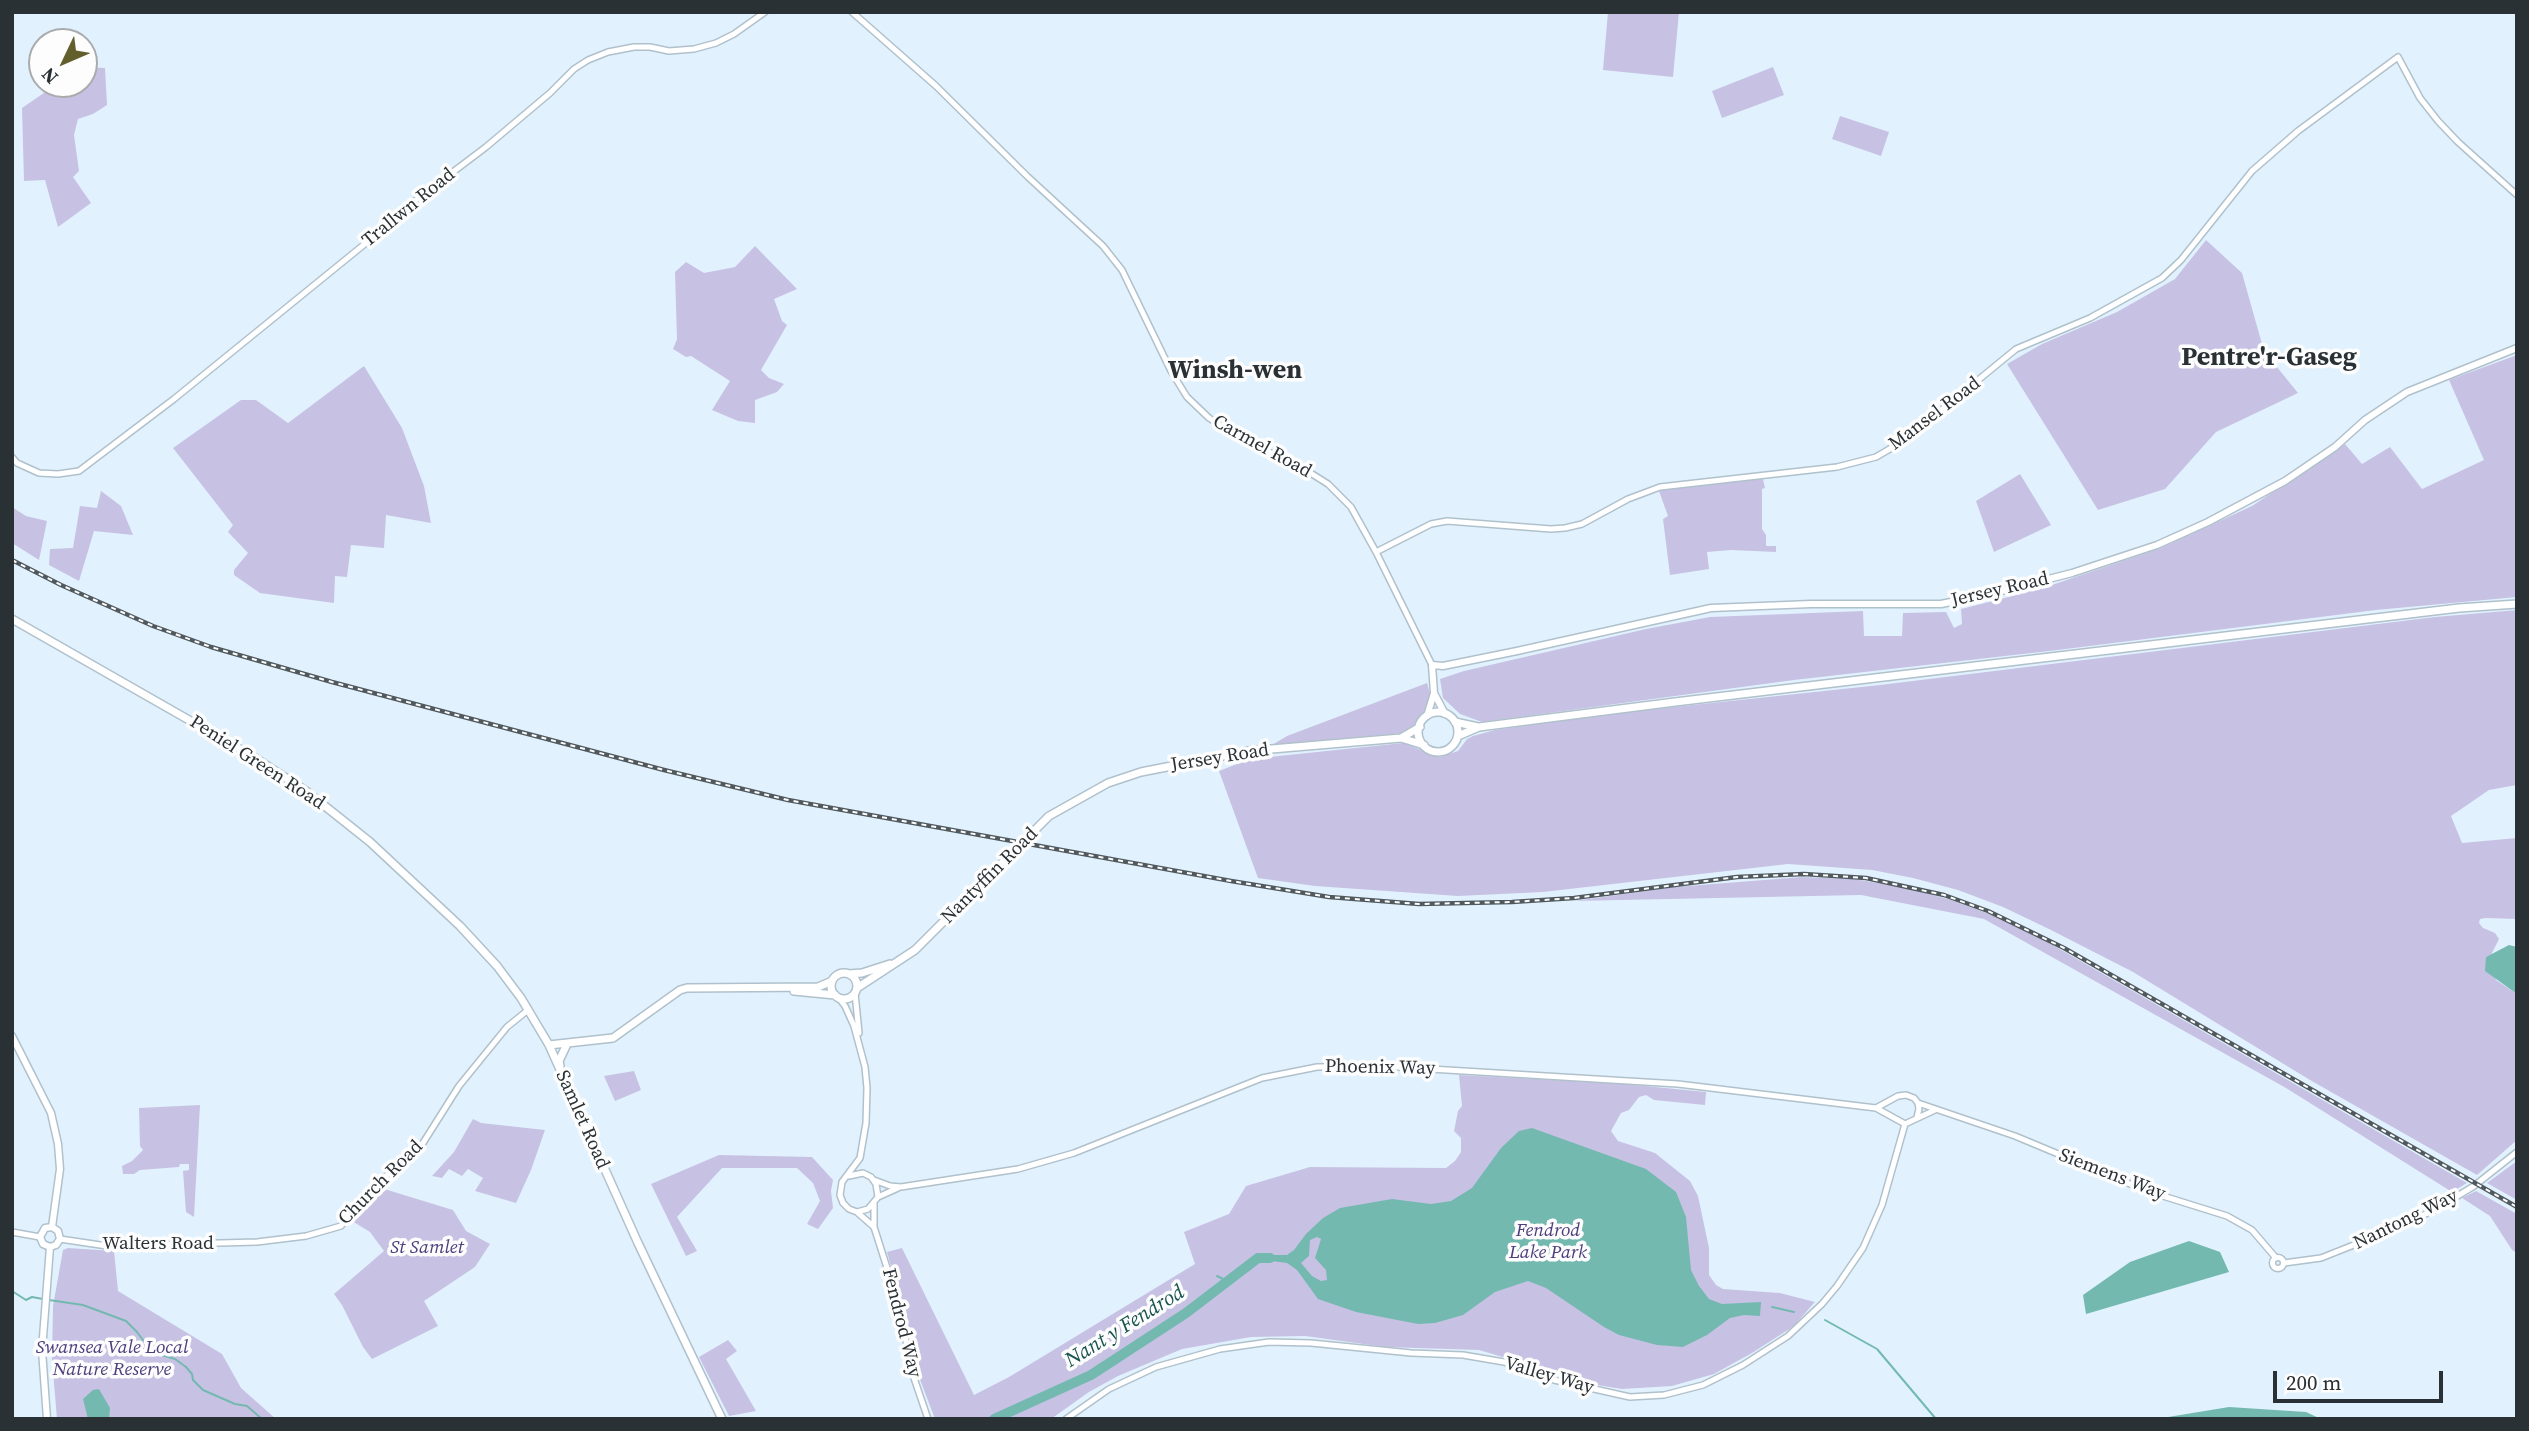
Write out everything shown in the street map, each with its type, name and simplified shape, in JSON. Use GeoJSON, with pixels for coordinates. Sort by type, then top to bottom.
{"type":"FeatureCollection","features":[{"type":"Feature","properties":{"kind":"main road","name":"Jersey Road"},"geometry":{"type":"LineString","coordinates":[[1432,665],[1443,666],[1581,639],[1711,608],[1811,604],[1941,604],[2072,573],[2157,545],[2208,522],[2285,481],[2407,392],[2517,348]]}},
{"type":"Feature","properties":{"kind":"main road"},"geometry":{"type":"LineString","coordinates":[[1479,727],[1455,722],[1445,713],[1432,713],[1419,727],[1419,733],[1424,745],[1441,752],[1452,747],[1458,736],[1479,727],[2459,608],[2517,604]]}},
{"type":"Feature","properties":{"kind":"main road","name":"Peniel Green Road"},"geometry":{"type":"LineString","coordinates":[[12,619],[252,756],[327,807],[370,842],[479,945],[511,984],[549,1045]]}},
{"type":"Feature","properties":{"kind":"main road","name":"Carmel Road"},"geometry":{"type":"LineString","coordinates":[[1427,716],[1434,693],[1432,665]]}},
{"type":"Feature","properties":{"kind":"main road","name":"Carmel Road"},"geometry":{"type":"LineString","coordinates":[[1434,693],[1445,713]]}},
{"type":"Feature","properties":{"kind":"main road"},"geometry":{"type":"LineString","coordinates":[[1455,722],[1458,736]]}},
{"type":"Feature","properties":{"kind":"main road","name":"Jersey Road"},"geometry":{"type":"LineString","coordinates":[[1401,738],[1419,727]]}},
{"type":"Feature","properties":{"kind":"main road","name":"Jersey Road"},"geometry":{"type":"LineString","coordinates":[[1049,816],[1108,783],[1166,767],[1248,751],[1401,738],[1424,745]]}},
{"type":"Feature","properties":{"kind":"main road","name":"Nantyffin Road"},"geometry":{"type":"LineString","coordinates":[[856,991],[903,960],[1049,816]]}},
{"type":"Feature","properties":{"kind":"main road","name":"Nantyffin Road"},"geometry":{"type":"LineString","coordinates":[[849,974],[888,965],[930,935]]}},
{"type":"Feature","properties":{"kind":"main road"},"geometry":{"type":"LineString","coordinates":[[839,974],[849,974],[856,981],[856,991],[849,998],[836,996],[832,981],[839,974]]}},
{"type":"Feature","properties":{"kind":"main road","name":"Samlet Road"},"geometry":{"type":"LineString","coordinates":[[722,1419],[638,1243],[549,1045],[606,1040],[620,1035],[680,990],[687,988],[818,988],[832,981]]}},
{"type":"Feature","properties":{"kind":"main road","name":"Samlet Road"},"geometry":{"type":"LineString","coordinates":[[781,989],[836,996]]}},
{"type":"Feature","properties":{"kind":"main road"},"geometry":{"type":"LineString","coordinates":[[12,1036],[51,1113],[58,1144],[60,1169],[52,1227]]}},
{"type":"Feature","properties":{"kind":"main road"},"geometry":{"type":"LineString","coordinates":[[562,1073],[559,1061],[567,1044]]}},
{"type":"Feature","properties":{"kind":"main road"},"geometry":{"type":"LineString","coordinates":[[52,1227],[58,1231],[60,1239],[56,1245],[50,1247],[43,1244],[40,1237],[42,1231],[52,1227]]}},
{"type":"Feature","properties":{"kind":"main road"},"geometry":{"type":"LineString","coordinates":[[47,1419],[42,1350],[50,1247]]}},
{"type":"Feature","properties":{"kind":"street","name":"Trallwn Road"},"geometry":{"type":"LineString","coordinates":[[12,457],[17,463],[39,473],[79,471],[184,390],[398,217],[404,209],[486,148],[575,69],[608,52],[634,47],[669,51],[694,49],[716,43],[765,12]]}},
{"type":"Feature","properties":{"kind":"street","name":"Carmel Road"},"geometry":{"type":"LineString","coordinates":[[852,12],[936,86],[1103,246],[1122,270],[1187,397],[1209,418],[1241,439],[1301,467],[1328,484],[1351,507],[1432,665]]}},
{"type":"Feature","properties":{"kind":"street","name":"Mansel Road"},"geometry":{"type":"LineString","coordinates":[[1376,552],[1431,524],[1447,521],[1558,529],[1582,524],[1628,499],[1660,487],[1815,471],[1876,457],[1915,432],[2016,349],[2090,318],[2162,278],[2181,260],[2252,171],[2298,131],[2398,57],[2420,98],[2438,121],[2517,195]]}},
{"type":"Feature","properties":{"kind":"street"},"geometry":{"type":"LineString","coordinates":[[856,991],[860,1046]]}},
{"type":"Feature","properties":{"kind":"street"},"geometry":{"type":"LineString","coordinates":[[836,996],[850,1013],[860,1046],[867,1097],[860,1158],[842,1182],[840,1195],[845,1206],[867,1218],[874,1227]]}},
{"type":"Feature","properties":{"kind":"street","name":"Church Road"},"geometry":{"type":"LineString","coordinates":[[257,1242],[306,1236],[341,1226],[359,1200],[423,1143],[459,1086],[507,1027],[528,1010]]}},
{"type":"Feature","properties":{"kind":"street","name":"Phoenix Way"},"geometry":{"type":"LineString","coordinates":[[874,1180],[890,1186],[901,1186],[991,1175],[1051,1161],[1262,1078],[1317,1067],[1381,1066],[1644,1081],[1876,1108],[1892,1117]]}},
{"type":"Feature","properties":{"kind":"street"},"geometry":{"type":"LineString","coordinates":[[1876,1108],[1906,1095],[1918,1103],[1919,1112],[1916,1118]]}},
{"type":"Feature","properties":{"kind":"street"},"geometry":{"type":"LineString","coordinates":[[1895,1099],[1890,1109],[1897,1122],[1905,1124],[1935,1110]]}},
{"type":"Feature","properties":{"kind":"street","name":"Siemens Way"},"geometry":{"type":"LineString","coordinates":[[1918,1103],[2015,1136],[2147,1191],[2227,1216],[2260,1237],[2276,1258]]}},
{"type":"Feature","properties":{"kind":"street","name":"Valley Way"},"geometry":{"type":"LineString","coordinates":[[1066,1419],[1109,1390],[1156,1367],[1220,1349],[1269,1342],[1463,1355],[1504,1362],[1554,1380],[1630,1397],[1664,1395],[1703,1385],[1788,1336],[1837,1286],[1863,1248],[1882,1205],[1905,1124]]}},
{"type":"Feature","properties":{"kind":"street","name":"Nantong Way"},"geometry":{"type":"LineString","coordinates":[[2276,1258],[2273,1262],[2276,1267],[2281,1267],[2284,1263],[2321,1258],[2394,1229],[2437,1209],[2474,1186],[2517,1152]]}},
{"type":"Feature","properties":{"kind":"street"},"geometry":{"type":"LineString","coordinates":[[860,1158],[867,1175]]}},
{"type":"Feature","properties":{"kind":"street"},"geometry":{"type":"LineString","coordinates":[[849,1176],[858,1173],[867,1175],[874,1180],[878,1188],[878,1197],[874,1204],[857,1212]]}},
{"type":"Feature","properties":{"kind":"street","name":"Phoenix Way"},"geometry":{"type":"LineString","coordinates":[[878,1197],[901,1186]]}},
{"type":"Feature","properties":{"kind":"street","name":"Fendrod Way"},"geometry":{"type":"LineString","coordinates":[[874,1204],[874,1227],[897,1299],[914,1378],[928,1419]]}},
{"type":"Feature","properties":{"kind":"street"},"geometry":{"type":"LineString","coordinates":[[12,1232],[40,1237]]}},
{"type":"Feature","properties":{"kind":"street","name":"Walters Road"},"geometry":{"type":"LineString","coordinates":[[60,1239],[107,1246],[257,1242]]}},
{"type":"Feature","properties":{"kind":"green space"},"geometry":{"type":"Polygon","coordinates":[[[1608,12],[1679,12],[1673,77],[1603,70],[1608,12]]]}},
{"type":"Feature","properties":{"kind":"green space"},"geometry":{"type":"Polygon","coordinates":[[[1773,67],[1784,95],[1722,118],[1712,91],[1773,67]]]}},
{"type":"Feature","properties":{"kind":"green space"},"geometry":{"type":"Polygon","coordinates":[[[98,68],[105,68],[107,105],[78,119],[74,135],[79,171],[73,177],[91,203],[58,227],[45,180],[24,181],[22,108],[37,98],[98,98],[98,68]]]}},
{"type":"Feature","properties":{"kind":"green space"},"geometry":{"type":"Polygon","coordinates":[[[1840,116],[1889,132],[1881,156],[1832,139],[1840,116]]]}},
{"type":"Feature","properties":{"kind":"green space"},"geometry":{"type":"Polygon","coordinates":[[[2206,240],[2242,273],[2264,351],[2298,393],[2216,432],[2165,489],[2098,510],[2007,364],[2042,344],[2117,312],[2175,279],[2206,240]]]}},
{"type":"Feature","properties":{"kind":"green space"},"geometry":{"type":"Polygon","coordinates":[[[755,246],[797,289],[774,299],[782,321],[787,325],[761,370],[769,378],[784,384],[777,392],[755,400],[755,423],[738,421],[712,410],[730,381],[691,356],[686,357],[673,349],[677,339],[675,272],[686,262],[704,273],[735,267],[755,246]]]}},
{"type":"Feature","properties":{"kind":"green space"},"geometry":{"type":"Polygon","coordinates":[[[2517,355],[2517,597],[2376,610],[1794,680],[1482,722],[1460,714],[1443,698],[1440,679],[1464,671],[1710,617],[1863,611],[1864,636],[1902,636],[1903,613],[1946,612],[1954,628],[1962,624],[1961,609],[2040,589],[2161,548],[2252,506],[2345,444],[2362,464],[2390,447],[2422,489],[2484,460],[2449,380],[2517,355]]]}},
{"type":"Feature","properties":{"kind":"green space"},"geometry":{"type":"Polygon","coordinates":[[[364,366],[402,428],[424,486],[431,523],[386,515],[384,548],[351,545],[347,577],[335,576],[334,603],[260,593],[234,575],[234,570],[248,553],[228,532],[233,525],[173,448],[241,400],[256,400],[288,423],[364,366]]]}},
{"type":"Feature","properties":{"kind":"green space"},"geometry":{"type":"Polygon","coordinates":[[[2020,474],[2051,525],[1994,552],[1976,501],[2020,474]]]}},
{"type":"Feature","properties":{"kind":"green space"},"geometry":{"type":"Polygon","coordinates":[[[1763,479],[1765,488],[1762,489],[1762,529],[1766,535],[1766,546],[1776,546],[1776,552],[1707,552],[1709,569],[1670,575],[1663,519],[1668,516],[1659,491],[1677,486],[1763,479]]]}},
{"type":"Feature","properties":{"kind":"green space"},"geometry":{"type":"Polygon","coordinates":[[[101,491],[121,506],[133,535],[94,531],[79,581],[49,565],[50,549],[73,548],[80,506],[97,508],[101,491]]]}},
{"type":"Feature","properties":{"kind":"green space"},"geometry":{"type":"Polygon","coordinates":[[[12,507],[26,516],[47,521],[39,560],[12,543],[12,507]]]}},
{"type":"Feature","properties":{"kind":"green space"},"geometry":{"type":"Polygon","coordinates":[[[2517,610],[2517,785],[2489,790],[2451,816],[2462,843],[2517,838],[2517,919],[2486,918],[2480,919],[2479,923],[2483,928],[2495,933],[2499,939],[2491,955],[2486,957],[2496,980],[2517,994],[2517,1140],[2477,1175],[2310,1080],[2133,972],[2003,907],[1958,890],[1872,870],[1788,864],[1543,892],[1458,896],[1315,886],[1258,878],[1219,771],[1250,759],[1403,743],[1440,757],[1458,751],[1467,739],[1473,736],[1495,730],[1618,713],[1880,685],[2435,617],[2517,610]]]}},
{"type":"Feature","properties":{"kind":"green space"},"geometry":{"type":"Polygon","coordinates":[[[1427,683],[1431,697],[1426,711],[1415,725],[1404,733],[1272,745],[1287,736],[1427,683]]]}},
{"type":"Feature","properties":{"kind":"green space"},"geometry":{"type":"Polygon","coordinates":[[[1802,877],[1854,879],[1907,888],[2000,918],[2044,940],[2467,1183],[2452,1192],[2286,1088],[1984,919],[1861,895],[1574,901],[1675,887],[1802,877]]]}},
{"type":"Feature","properties":{"kind":"green space"},"geometry":{"type":"Polygon","coordinates":[[[634,1071],[641,1090],[615,1101],[604,1076],[634,1071]]]}},
{"type":"Feature","properties":{"kind":"green space","name":"Fendrod Lake Park"},"geometry":{"type":"Polygon","coordinates":[[[1459,1075],[1615,1083],[1706,1092],[1705,1105],[1654,1100],[1646,1095],[1639,1097],[1629,1110],[1621,1113],[1611,1131],[1618,1141],[1655,1153],[1690,1181],[1698,1196],[1709,1248],[1709,1275],[1716,1285],[1723,1289],[1780,1293],[1815,1302],[1794,1326],[1752,1353],[1714,1374],[1672,1386],[1622,1389],[1597,1385],[1479,1350],[1385,1347],[1305,1336],[1251,1337],[1182,1349],[1118,1376],[1089,1392],[1051,1419],[935,1419],[916,1369],[908,1325],[887,1252],[902,1248],[974,1395],[1009,1377],[1195,1264],[1184,1232],[1229,1214],[1246,1186],[1310,1167],[1446,1168],[1461,1152],[1461,1138],[1454,1131],[1458,1111],[1462,1106],[1459,1075]]]}},
{"type":"Feature","properties":{"kind":"green space"},"geometry":{"type":"Polygon","coordinates":[[[200,1105],[194,1217],[186,1212],[183,1171],[189,1170],[189,1164],[140,1170],[134,1174],[123,1174],[122,1166],[143,1150],[140,1146],[139,1108],[200,1105]]]}},
{"type":"Feature","properties":{"kind":"green space"},"geometry":{"type":"Polygon","coordinates":[[[473,1119],[481,1123],[545,1130],[516,1203],[475,1191],[483,1178],[468,1169],[462,1176],[449,1169],[442,1178],[432,1176],[454,1152],[473,1119]]]}},
{"type":"Feature","properties":{"kind":"green space"},"geometry":{"type":"Polygon","coordinates":[[[719,1155],[812,1157],[833,1180],[833,1208],[818,1229],[807,1224],[820,1201],[813,1183],[797,1168],[722,1168],[677,1217],[697,1251],[686,1256],[651,1184],[719,1155]]]}},
{"type":"Feature","properties":{"kind":"green space"},"geometry":{"type":"Polygon","coordinates":[[[2517,1161],[2517,1200],[2487,1183],[2517,1161]]]}},
{"type":"Feature","properties":{"kind":"green space","name":"St Samlet"},"geometry":{"type":"Polygon","coordinates":[[[381,1188],[453,1210],[466,1231],[490,1244],[475,1267],[424,1301],[438,1326],[372,1359],[334,1294],[384,1251],[370,1232],[352,1221],[371,1193],[381,1188]]]}},
{"type":"Feature","properties":{"kind":"green space"},"geometry":{"type":"Polygon","coordinates":[[[2476,1191],[2517,1214],[2517,1253],[2512,1250],[2490,1216],[2462,1198],[2476,1191]]]}},
{"type":"Feature","properties":{"kind":"green space","name":"Swansea Vale Local Nature Reserve"},"geometry":{"type":"Polygon","coordinates":[[[63,1250],[114,1251],[118,1291],[222,1354],[241,1388],[276,1419],[57,1419],[52,1359],[53,1306],[63,1250]]]}},
{"type":"Feature","properties":{"kind":"green space"},"geometry":{"type":"Polygon","coordinates":[[[728,1340],[737,1351],[726,1359],[756,1411],[729,1416],[699,1357],[728,1340]]]}},
{"type":"Feature","properties":{"kind":"shaded area"},"geometry":{"type":"Polygon","coordinates":[[[2509,945],[2517,947],[2517,994],[2485,971],[2486,957],[2509,945]]]}},
{"type":"Feature","properties":{"kind":"shaded area"},"geometry":{"type":"Polygon","coordinates":[[[1532,1128],[1646,1169],[1676,1192],[1686,1217],[1691,1270],[1699,1286],[1709,1299],[1722,1304],[1761,1302],[1760,1316],[1730,1318],[1707,1335],[1683,1347],[1657,1345],[1619,1335],[1546,1288],[1528,1281],[1495,1292],[1463,1315],[1435,1323],[1418,1324],[1356,1312],[1318,1299],[1297,1270],[1287,1263],[1272,1261],[1271,1255],[1287,1255],[1323,1218],[1340,1208],[1392,1199],[1431,1204],[1451,1201],[1472,1188],[1501,1148],[1519,1131],[1532,1128]],[[1317,1237],[1310,1240],[1309,1256],[1301,1263],[1312,1276],[1321,1281],[1327,1280],[1326,1270],[1315,1258],[1321,1239],[1317,1237]]]}},
{"type":"Feature","properties":{"kind":"shaded area"},"geometry":{"type":"Polygon","coordinates":[[[2189,1241],[2220,1252],[2229,1272],[2086,1314],[2083,1295],[2130,1262],[2189,1241]]]}},
{"type":"Feature","properties":{"kind":"shaded area"},"geometry":{"type":"Polygon","coordinates":[[[99,1389],[110,1408],[109,1419],[88,1419],[83,1399],[93,1390],[99,1389]]]}},
{"type":"Feature","properties":{"kind":"shaded area"},"geometry":{"type":"Polygon","coordinates":[[[2229,1407],[2306,1412],[2321,1419],[2156,1419],[2229,1407]]]}},
{"type":"Feature","properties":{"kind":"waterway","name":"Nant y Fendrod"},"geometry":{"type":"LineString","coordinates":[[994,1419],[1091,1375],[1186,1313],[1258,1258],[1270,1258]]}},
{"type":"Feature","properties":{"kind":"waterway"},"geometry":{"type":"LineString","coordinates":[[1217,1276],[1227,1281]]}},
{"type":"Feature","properties":{"kind":"waterway"},"geometry":{"type":"LineString","coordinates":[[12,1291],[26,1300],[32,1297],[43,1299]]}},
{"type":"Feature","properties":{"kind":"waterway"},"geometry":{"type":"LineString","coordinates":[[49,1300],[83,1305],[126,1321],[152,1352],[175,1359],[186,1367],[203,1390],[235,1404],[247,1406],[262,1419]]}},
{"type":"Feature","properties":{"kind":"waterway","name":"Nant y Fendrod"},"geometry":{"type":"LineString","coordinates":[[1772,1307],[1794,1312]]}},
{"type":"Feature","properties":{"kind":"waterway","name":"Nant y Fendrod"},"geometry":{"type":"LineString","coordinates":[[1825,1320],[1877,1349],[1936,1419]]}},
{"type":"Feature","properties":{"kind":"railway"},"geometry":{"type":"LineString","coordinates":[[12,560],[153,626],[211,647],[664,770],[788,800],[1231,881],[1329,897],[1419,904],[1574,898],[1737,877],[1804,874],[1866,878],[1944,895],[1988,911],[2064,948],[2517,1207]]}},
{"type":"Feature","properties":{"kind":"district","name":"Pentre'r-Gaseg"},"geometry":{"type":"Point","coordinates":[2269,358]}},
{"type":"Feature","properties":{"kind":"district","name":"Winsh-wen"},"geometry":{"type":"Point","coordinates":[1235,371]}}]}
